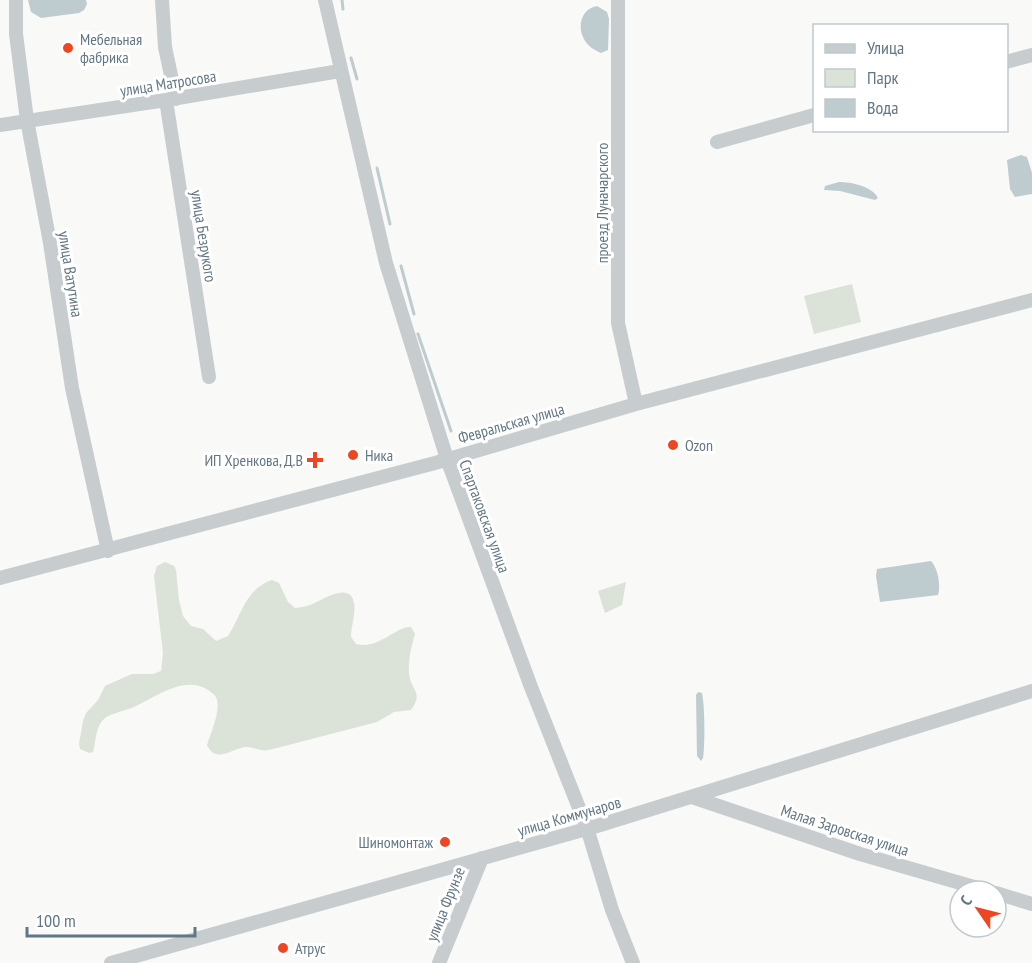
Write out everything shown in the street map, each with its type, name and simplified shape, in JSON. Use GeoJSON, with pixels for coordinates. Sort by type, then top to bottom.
{"type":"FeatureCollection","features":[{"type":"Feature","properties":{"kind":"street","name":"улица Ватутина"},"geometry":{"type":"LineString","coordinates":[[16,0],[16,34],[27,120],[50,243],[72,388],[108,551]]}},
{"type":"Feature","properties":{"kind":"street"},"geometry":{"type":"LineString","coordinates":[[162,0],[171,100]]}},
{"type":"Feature","properties":{"kind":"street","name":"Спартаковская улица"},"geometry":{"type":"LineString","coordinates":[[326,0],[340,71],[386,263],[447,459],[531,687],[587,828],[612,910],[633,963]]}},
{"type":"Feature","properties":{"kind":"street","name":"проезд Луначарского"},"geometry":{"type":"LineString","coordinates":[[618,0],[618,323],[636,404]]}},
{"type":"Feature","properties":{"kind":"street"},"geometry":{"type":"LineString","coordinates":[[1008,61],[1032,55]]}},
{"type":"Feature","properties":{"kind":"street","name":"улица Матросова"},"geometry":{"type":"LineString","coordinates":[[0,125],[171,100],[340,71]]}},
{"type":"Feature","properties":{"kind":"street","name":"улица Безрукого"},"geometry":{"type":"LineString","coordinates":[[171,100],[209,377]]}},
{"type":"Feature","properties":{"kind":"street"},"geometry":{"type":"LineString","coordinates":[[717,142],[813,115]]}},
{"type":"Feature","properties":{"kind":"street","name":"Февральская улица"},"geometry":{"type":"LineString","coordinates":[[0,578],[447,459],[636,404],[1032,300]]}},
{"type":"Feature","properties":{"kind":"street","name":"улица Коммунаров"},"geometry":{"type":"LineString","coordinates":[[111,963],[692,797],[1032,691]]}},
{"type":"Feature","properties":{"kind":"street","name":"Малая Заровская улица"},"geometry":{"type":"LineString","coordinates":[[692,797],[860,854],[948,879]]}},
{"type":"Feature","properties":{"kind":"street","name":"улица Фрунзе"},"geometry":{"type":"LineString","coordinates":[[440,963],[482,858]]}},
{"type":"Feature","properties":{"kind":"street"},"geometry":{"type":"LineString","coordinates":[[1008,897],[1032,904]]}},
{"type":"Feature","properties":{"kind":"green space"},"geometry":{"type":"Polygon","coordinates":[[[852,284],[861,322],[814,334],[804,296],[852,284]]]}},
{"type":"Feature","properties":{"kind":"green space"},"geometry":{"type":"Polygon","coordinates":[[[165,562],[174,566],[176,570],[183,616],[191,626],[203,629],[216,641],[228,636],[256,589],[272,580],[279,583],[288,602],[295,608],[308,606],[341,592],[351,596],[354,603],[354,616],[351,637],[356,644],[372,644],[406,627],[411,627],[415,634],[410,654],[409,674],[417,695],[415,704],[411,710],[394,712],[377,722],[269,750],[245,747],[219,755],[211,751],[207,745],[215,722],[218,705],[216,697],[199,686],[181,686],[105,718],[98,728],[93,752],[89,753],[80,749],[79,744],[86,713],[98,700],[105,686],[132,674],[153,674],[161,671],[163,653],[154,576],[157,566],[165,562]]]}},
{"type":"Feature","properties":{"kind":"green space"},"geometry":{"type":"Polygon","coordinates":[[[626,582],[622,605],[605,613],[598,591],[626,582]]]}},
{"type":"Feature","properties":{"kind":"water"},"geometry":{"type":"Polygon","coordinates":[[[28,0],[86,0],[87,4],[79,13],[41,18],[31,12],[28,0]]]}},
{"type":"Feature","properties":{"kind":"water"},"geometry":{"type":"Polygon","coordinates":[[[597,6],[607,12],[609,19],[608,50],[601,53],[586,42],[581,32],[582,17],[592,7],[597,6]]]}},
{"type":"Feature","properties":{"kind":"water"},"geometry":{"type":"Polygon","coordinates":[[[1021,155],[1027,157],[1032,173],[1032,194],[1015,197],[1010,189],[1007,160],[1021,155]]]}},
{"type":"Feature","properties":{"kind":"water"},"geometry":{"type":"Polygon","coordinates":[[[839,182],[855,184],[871,190],[878,198],[875,200],[840,191],[824,190],[825,186],[839,182]]]}},
{"type":"Feature","properties":{"kind":"water"},"geometry":{"type":"Polygon","coordinates":[[[931,561],[938,577],[938,595],[880,602],[877,569],[931,561]]]}},
{"type":"Feature","properties":{"kind":"water"},"geometry":{"type":"Polygon","coordinates":[[[698,692],[702,693],[704,716],[704,752],[701,761],[697,756],[696,695],[698,692]]]}},
{"type":"Feature","properties":{"kind":"waterway"},"geometry":{"type":"LineString","coordinates":[[342,0],[343,9]]}},
{"type":"Feature","properties":{"kind":"waterway"},"geometry":{"type":"LineString","coordinates":[[351,58],[357,79]]}},
{"type":"Feature","properties":{"kind":"waterway"},"geometry":{"type":"LineString","coordinates":[[377,168],[390,224]]}},
{"type":"Feature","properties":{"kind":"waterway"},"geometry":{"type":"LineString","coordinates":[[401,266],[414,314]]}},
{"type":"Feature","properties":{"kind":"waterway"},"geometry":{"type":"LineString","coordinates":[[418,334],[451,431]]}},
{"type":"Feature","properties":{"kind":"place","name":"Мебельная фабрика"},"geometry":{"type":"Point","coordinates":[68,48]}},
{"type":"Feature","properties":{"kind":"place","name":"Ozon"},"geometry":{"type":"Point","coordinates":[673,445]}},
{"type":"Feature","properties":{"kind":"place","name":"Ника"},"geometry":{"type":"Point","coordinates":[353,455]}},
{"type":"Feature","properties":{"kind":"place","name":"ИП Хренкова, Д.В"},"geometry":{"type":"Point","coordinates":[315,460]}},
{"type":"Feature","properties":{"kind":"place","name":"Шиномонтаж"},"geometry":{"type":"Point","coordinates":[445,842]}},
{"type":"Feature","properties":{"kind":"place","name":"Атрус"},"geometry":{"type":"Point","coordinates":[283,948]}}]}
